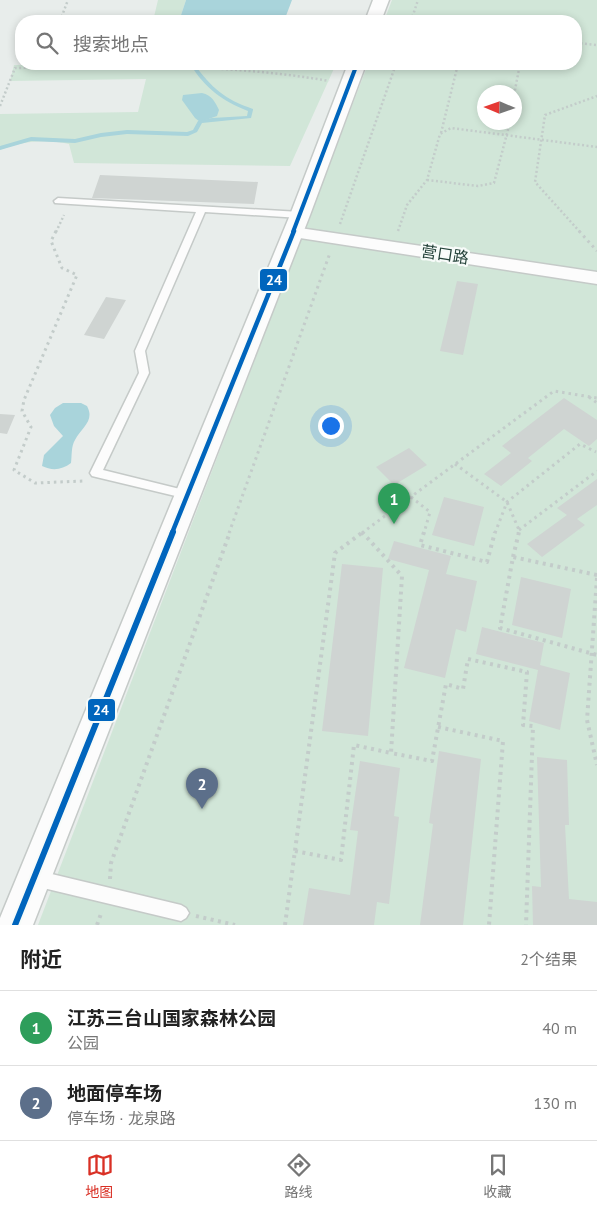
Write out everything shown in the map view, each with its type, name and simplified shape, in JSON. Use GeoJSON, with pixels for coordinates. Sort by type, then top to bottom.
{"type":"FeatureCollection","features":[{"type":"Feature","properties":{"kind":"street"},"geometry":{"type":"LineString","coordinates":[[375,15],[381,0]]}},
{"type":"Feature","properties":{"kind":"street"},"geometry":{"type":"LineString","coordinates":[[15,925],[188,495],[353,74]]}},
{"type":"Feature","properties":{"kind":"street","name":"营口路"},"geometry":{"type":"LineString","coordinates":[[296,223],[335,237],[597,278]]}},
{"type":"Feature","properties":{"kind":"lane"},"geometry":{"type":"LineString","coordinates":[[58,202],[296,223]]}},
{"type":"Feature","properties":{"kind":"lane"},"geometry":{"type":"LineString","coordinates":[[188,495],[96,473],[144,373],[140,351],[201,210]]}},
{"type":"Feature","properties":{"kind":"lane"},"geometry":{"type":"LineString","coordinates":[[33,878],[181,912]]}},
{"type":"Feature","properties":{"kind":"path"},"geometry":{"type":"LineString","coordinates":[[62,15],[68,0]]}},
{"type":"Feature","properties":{"kind":"path"},"geometry":{"type":"LineString","coordinates":[[413,15],[418,0]]}},
{"type":"Feature","properties":{"kind":"path"},"geometry":{"type":"LineString","coordinates":[[582,44],[597,45]]}},
{"type":"Feature","properties":{"kind":"path"},"geometry":{"type":"LineString","coordinates":[[0,106],[15,68]]}},
{"type":"Feature","properties":{"kind":"path"},"geometry":{"type":"LineString","coordinates":[[239,70],[353,74]]}},
{"type":"Feature","properties":{"kind":"path"},"geometry":{"type":"LineString","coordinates":[[98,925],[108,895],[111,863],[394,70]]}},
{"type":"Feature","properties":{"kind":"path"},"geometry":{"type":"LineString","coordinates":[[392,246],[407,205],[427,180],[456,70]]}},
{"type":"Feature","properties":{"kind":"path"},"geometry":{"type":"LineString","coordinates":[[516,85],[519,70]]}},
{"type":"Feature","properties":{"kind":"path"},"geometry":{"type":"LineString","coordinates":[[597,96],[545,114],[535,182],[597,252]]}},
{"type":"Feature","properties":{"kind":"path"},"geometry":{"type":"LineString","coordinates":[[440,134],[451,128],[460,128],[597,147]]}},
{"type":"Feature","properties":{"kind":"path"},"geometry":{"type":"LineString","coordinates":[[427,180],[478,186],[494,183],[497,178],[509,130]]}},
{"type":"Feature","properties":{"kind":"path"},"geometry":{"type":"LineString","coordinates":[[70,202],[51,241],[62,268],[77,275],[24,400],[22,411],[31,427],[14,470],[35,483],[75,483],[85,481],[96,473]]}},
{"type":"Feature","properties":{"kind":"path"},"geometry":{"type":"LineString","coordinates":[[286,925],[335,553],[554,391],[597,398]]}},
{"type":"Feature","properties":{"kind":"path"},"geometry":{"type":"LineString","coordinates":[[588,396],[597,403]]}},
{"type":"Feature","properties":{"kind":"path"},"geometry":{"type":"LineString","coordinates":[[410,497],[430,512],[420,545],[487,562],[498,522],[507,502],[580,444],[597,452]]}},
{"type":"Feature","properties":{"kind":"path"},"geometry":{"type":"LineString","coordinates":[[455,464],[507,502],[519,530],[500,628],[597,655]]}},
{"type":"Feature","properties":{"kind":"path"},"geometry":{"type":"LineString","coordinates":[[519,530],[597,471]]}},
{"type":"Feature","properties":{"kind":"path"},"geometry":{"type":"LineString","coordinates":[[362,532],[402,576],[391,753]]}},
{"type":"Feature","properties":{"kind":"path"},"geometry":{"type":"LineString","coordinates":[[513,557],[597,576],[587,720],[597,765]]}},
{"type":"Feature","properties":{"kind":"path"},"geometry":{"type":"LineString","coordinates":[[295,851],[342,860],[354,745],[432,762],[446,684],[463,689],[468,658],[527,672],[523,725],[533,726],[526,925]]}},
{"type":"Feature","properties":{"kind":"path"},"geometry":{"type":"LineString","coordinates":[[438,727],[503,741],[489,925]]}},
{"type":"Feature","properties":{"kind":"path"},"geometry":{"type":"LineString","coordinates":[[181,912],[234,925]]}},
{"type":"Feature","properties":{"kind":"green space"},"geometry":{"type":"Polygon","coordinates":[[[158,0],[186,0],[181,15],[154,15],[158,0]]]}},
{"type":"Feature","properties":{"kind":"green space"},"geometry":{"type":"Polygon","coordinates":[[[392,0],[597,0],[597,925],[38,925],[366,70],[582,70],[582,15],[386,15],[392,0]]]}},
{"type":"Feature","properties":{"kind":"green space"},"geometry":{"type":"Polygon","coordinates":[[[14,65],[15,70],[333,70],[290,166],[74,163],[69,144],[34,142],[0,150],[0,114],[138,112],[146,79],[10,81],[14,65]]]}},
{"type":"Feature","properties":{"kind":"water"},"geometry":{"type":"Polygon","coordinates":[[[186,0],[292,0],[286,15],[181,15],[186,0]]]}},
{"type":"Feature","properties":{"kind":"water"},"geometry":{"type":"Polygon","coordinates":[[[202,93],[211,97],[219,110],[217,116],[200,122],[182,100],[183,95],[202,93]]]}},
{"type":"Feature","properties":{"kind":"water"},"geometry":{"type":"Polygon","coordinates":[[[63,403],[81,403],[87,406],[89,420],[74,442],[71,463],[61,468],[49,469],[42,466],[44,455],[63,436],[54,426],[50,415],[55,408],[63,403]]]}},
{"type":"Feature","properties":{"kind":"building"},"geometry":{"type":"Polygon","coordinates":[[[100,175],[258,182],[254,204],[92,198],[100,175]]]}},
{"type":"Feature","properties":{"kind":"building"},"geometry":{"type":"Polygon","coordinates":[[[457,281],[478,284],[463,355],[440,351],[457,281]]]}},
{"type":"Feature","properties":{"kind":"building"},"geometry":{"type":"Polygon","coordinates":[[[106,297],[126,300],[104,339],[84,335],[106,297]]]}},
{"type":"Feature","properties":{"kind":"building"},"geometry":{"type":"Polygon","coordinates":[[[564,398],[597,420],[597,439],[589,446],[564,429],[528,458],[532,461],[501,486],[484,474],[511,453],[502,446],[564,398]]]}},
{"type":"Feature","properties":{"kind":"building"},"geometry":{"type":"Polygon","coordinates":[[[0,414],[15,415],[7,434],[0,433],[0,414]]]}},
{"type":"Feature","properties":{"kind":"building"},"geometry":{"type":"Polygon","coordinates":[[[409,448],[427,465],[394,485],[376,467],[409,448]]]}},
{"type":"Feature","properties":{"kind":"building"},"geometry":{"type":"Polygon","coordinates":[[[597,479],[597,505],[577,519],[585,525],[542,557],[527,544],[567,515],[557,508],[597,479]]]}},
{"type":"Feature","properties":{"kind":"building"},"geometry":{"type":"Polygon","coordinates":[[[444,497],[484,507],[474,546],[432,535],[444,497]]]}},
{"type":"Feature","properties":{"kind":"building"},"geometry":{"type":"Polygon","coordinates":[[[394,541],[451,556],[446,574],[477,581],[466,632],[456,629],[445,678],[404,668],[429,570],[388,559],[394,541]]]}},
{"type":"Feature","properties":{"kind":"building"},"geometry":{"type":"Polygon","coordinates":[[[342,564],[383,568],[368,736],[322,731],[342,564]]]}},
{"type":"Feature","properties":{"kind":"building"},"geometry":{"type":"Polygon","coordinates":[[[521,577],[571,589],[562,638],[512,625],[521,577]]]}},
{"type":"Feature","properties":{"kind":"building"},"geometry":{"type":"Polygon","coordinates":[[[482,627],[544,643],[540,665],[570,673],[560,730],[529,721],[538,670],[476,654],[482,627]]]}},
{"type":"Feature","properties":{"kind":"building"},"geometry":{"type":"Polygon","coordinates":[[[439,751],[481,759],[463,925],[420,925],[433,824],[429,823],[439,751]]]}},
{"type":"Feature","properties":{"kind":"building"},"geometry":{"type":"Polygon","coordinates":[[[537,757],[567,760],[569,825],[565,825],[569,899],[597,902],[597,925],[533,925],[532,886],[541,887],[537,757]]]}},
{"type":"Feature","properties":{"kind":"building"},"geometry":{"type":"Polygon","coordinates":[[[360,761],[400,768],[394,816],[399,817],[389,904],[377,902],[374,925],[303,925],[309,888],[350,895],[358,831],[350,830],[360,761]]]}},
{"type":"Feature","properties":{"kind":"waterway"},"geometry":{"type":"LineString","coordinates":[[0,148],[31,139],[75,141],[127,132],[188,134],[195,131],[200,122],[249,117],[251,110],[231,102],[217,93],[197,70]]}},
{"type":"Feature","properties":{"kind":"transit line","name":"24"},"geometry":{"type":"LineString","coordinates":[[15,925],[300,215],[355,70]]}},
{"type":"Feature","properties":{"kind":"place","name":"江苏三台山国家森林公园"},"geometry":{"type":"Point","coordinates":[394,524]}},
{"type":"Feature","properties":{"kind":"place","name":"地面停车场"},"geometry":{"type":"Point","coordinates":[202,809]}}]}
